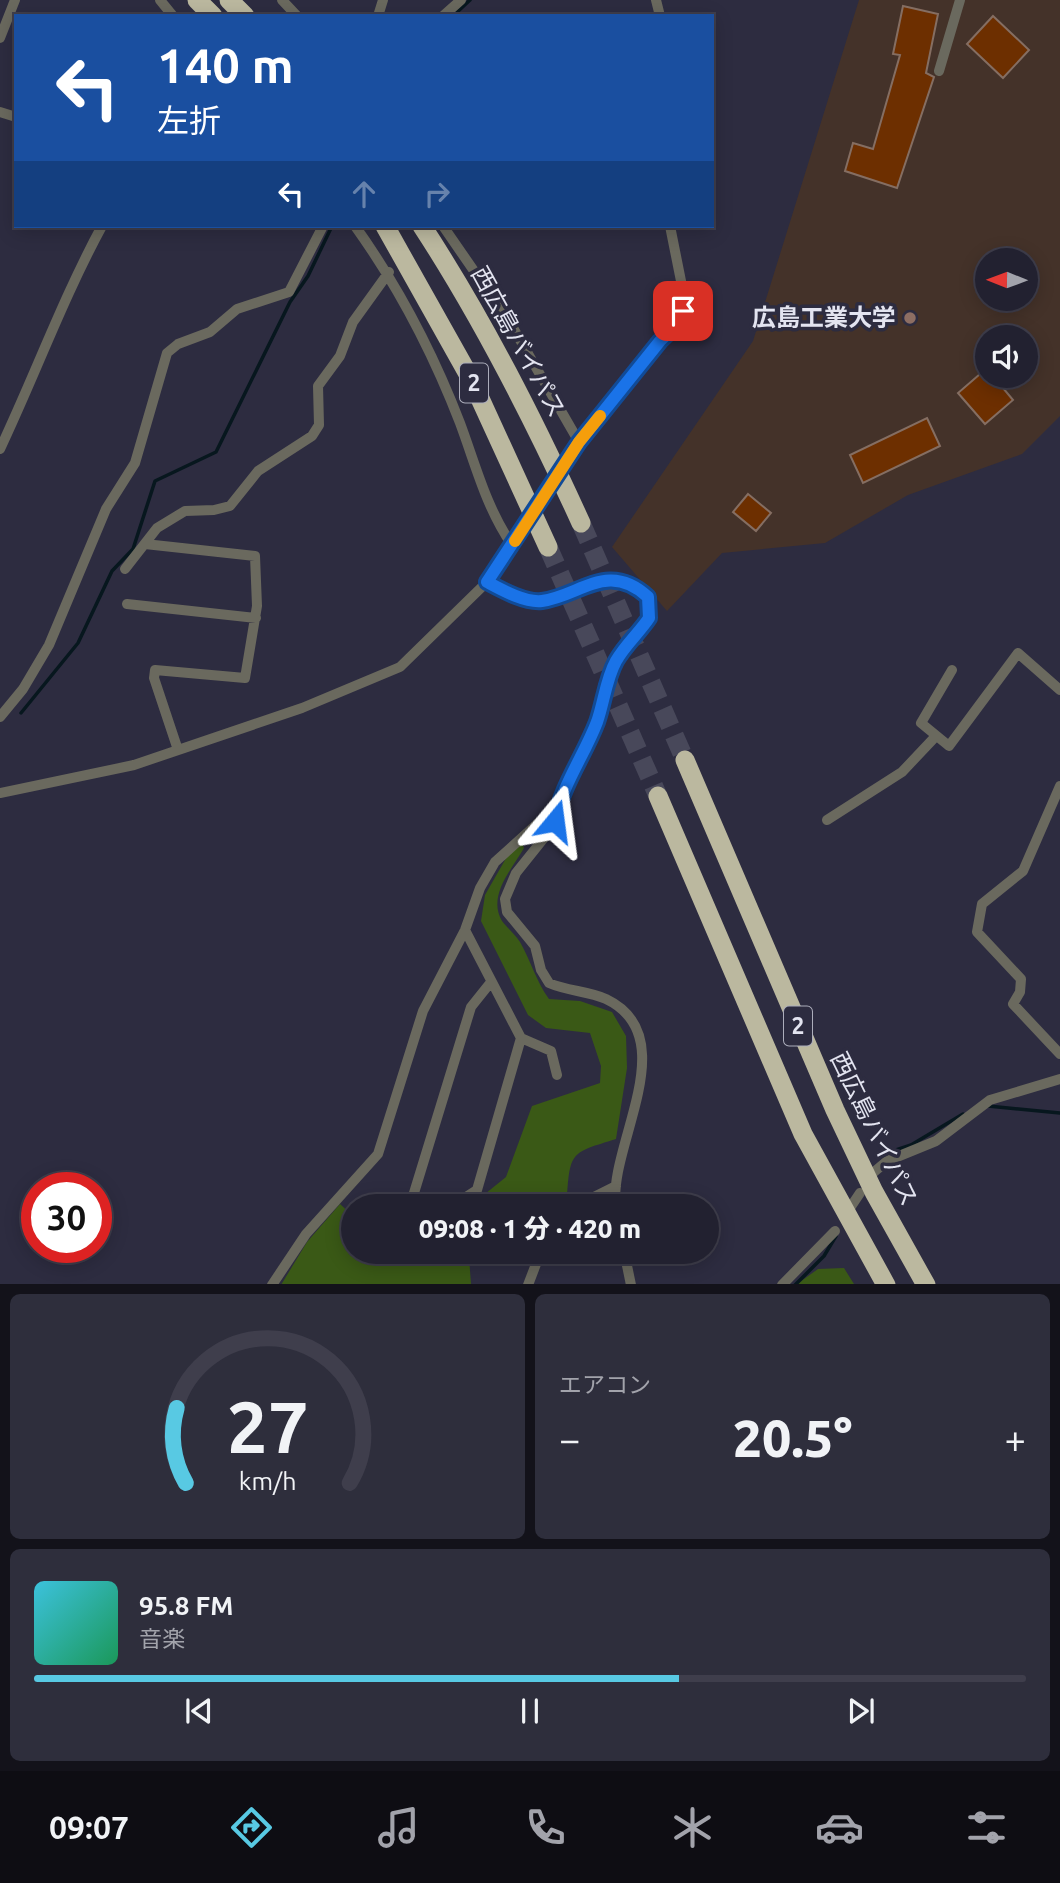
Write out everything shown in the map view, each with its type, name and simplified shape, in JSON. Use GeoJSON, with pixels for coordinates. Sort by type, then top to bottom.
{"type":"FeatureCollection","features":[{"type":"Feature","properties":{"kind":"highway"},"geometry":{"type":"LineString","coordinates":[[197,0],[211,14]]}},
{"type":"Feature","properties":{"kind":"highway"},"geometry":{"type":"LineString","coordinates":[[229,0],[244,14]]}},
{"type":"Feature","properties":{"kind":"highway","name":"2"},"geometry":{"type":"LineString","coordinates":[[386,228],[472,381],[548,547]]}},
{"type":"Feature","properties":{"kind":"highway","name":"西広島バイパス"},"geometry":{"type":"LineString","coordinates":[[423,228],[500,354],[537,426],[581,523]]}},
{"type":"Feature","properties":{"kind":"highway","name":"西広島バイパス"},"geometry":{"type":"LineString","coordinates":[[685,760],[835,1110],[874,1192],[926,1284]]}},
{"type":"Feature","properties":{"kind":"highway","name":"2"},"geometry":{"type":"LineString","coordinates":[[658,796],[803,1134],[886,1284]]}},
{"type":"Feature","properties":{"kind":"street"},"geometry":{"type":"LineString","coordinates":[[0,38],[12,18],[15,0]]}},
{"type":"Feature","properties":{"kind":"street"},"geometry":{"type":"LineString","coordinates":[[160,0],[171,14]]}},
{"type":"Feature","properties":{"kind":"street"},"geometry":{"type":"LineString","coordinates":[[282,0],[295,14]]}},
{"type":"Feature","properties":{"kind":"street"},"geometry":{"type":"LineString","coordinates":[[445,14],[461,0]]}},
{"type":"Feature","properties":{"kind":"street"},"geometry":{"type":"LineString","coordinates":[[939,71],[960,0]]}},
{"type":"Feature","properties":{"kind":"street"},"geometry":{"type":"LineString","coordinates":[[0,449],[73,280],[101,228]]}},
{"type":"Feature","properties":{"kind":"street"},"geometry":{"type":"LineString","coordinates":[[0,717],[23,689],[49,645],[106,509],[135,463],[167,353],[178,344],[210,332],[232,312],[289,292],[322,228]]}},
{"type":"Feature","properties":{"kind":"street"},"geometry":{"type":"LineString","coordinates":[[356,228],[389,272],[459,421],[488,506],[512,545]]}},
{"type":"Feature","properties":{"kind":"street"},"geometry":{"type":"LineString","coordinates":[[444,228],[512,326],[579,442]]}},
{"type":"Feature","properties":{"kind":"street"},"geometry":{"type":"LineString","coordinates":[[0,793],[134,765],[302,708],[385,676],[400,667],[487,582],[579,442],[660,341],[678,324],[684,296],[670,228]]}},
{"type":"Feature","properties":{"kind":"street"},"geometry":{"type":"LineString","coordinates":[[125,569],[157,527],[185,511],[214,510],[230,506],[258,471],[312,436],[319,425],[318,386],[340,356],[353,322],[389,272]]}},
{"type":"Feature","properties":{"kind":"street"},"geometry":{"type":"LineString","coordinates":[[145,544],[255,556],[256,618],[245,678],[155,670],[154,678],[178,750]]}},
{"type":"Feature","properties":{"kind":"street"},"geometry":{"type":"LineString","coordinates":[[272,1284],[306,1234],[378,1154],[423,1011],[466,930],[480,888],[495,862],[547,815],[560,796],[582,758],[597,723],[611,670],[649,618],[648,597],[634,586],[598,581],[540,601],[530,600],[487,582]]}},
{"type":"Feature","properties":{"kind":"street"},"geometry":{"type":"LineString","coordinates":[[127,604],[256,618]]}},
{"type":"Feature","properties":{"kind":"street"},"geometry":{"type":"LineString","coordinates":[[952,670],[921,723],[949,746],[1018,653],[1060,690]]}},
{"type":"Feature","properties":{"kind":"street"},"geometry":{"type":"LineString","coordinates":[[827,820],[902,772],[936,736]]}},
{"type":"Feature","properties":{"kind":"street"},"geometry":{"type":"LineString","coordinates":[[1060,786],[1023,871],[982,904],[977,932],[1021,979],[1020,992],[1013,1004],[1060,1054]]}},
{"type":"Feature","properties":{"kind":"street"},"geometry":{"type":"LineString","coordinates":[[560,796],[552,828],[516,873],[505,900],[507,912],[535,946],[541,970],[549,984],[607,1000],[623,1010],[633,1022],[639,1036],[641,1070],[617,1194]]}},
{"type":"Feature","properties":{"kind":"street"},"geometry":{"type":"LineString","coordinates":[[466,930],[521,1038],[551,1051],[557,1075]]}},
{"type":"Feature","properties":{"kind":"street"},"geometry":{"type":"LineString","coordinates":[[414,1194],[471,1007],[491,982]]}},
{"type":"Feature","properties":{"kind":"street"},"geometry":{"type":"LineString","coordinates":[[471,1194],[477,1190],[521,1038]]}},
{"type":"Feature","properties":{"kind":"street"},"geometry":{"type":"LineString","coordinates":[[874,1172],[887,1161],[936,1141],[989,1101],[1060,1079]]}},
{"type":"Feature","properties":{"kind":"street"},"geometry":{"type":"LineString","coordinates":[[601,1194],[617,1186]]}},
{"type":"Feature","properties":{"kind":"street"},"geometry":{"type":"LineString","coordinates":[[850,1208],[860,1193]]}},
{"type":"Feature","properties":{"kind":"street"},"geometry":{"type":"LineString","coordinates":[[782,1284],[835,1231]]}},
{"type":"Feature","properties":{"kind":"street"},"geometry":{"type":"LineString","coordinates":[[528,1284],[536,1264]]}},
{"type":"Feature","properties":{"kind":"street"},"geometry":{"type":"LineString","coordinates":[[627,1264],[631,1284]]}},
{"type":"Feature","properties":{"kind":"shaded area","name":"広島工業大学"},"geometry":{"type":"Polygon","coordinates":[[[859,0],[1060,0],[1060,416],[1022,454],[908,495],[825,543],[722,553],[667,611],[612,547],[753,341],[859,0]]]}},
{"type":"Feature","properties":{"kind":"green space"},"geometry":{"type":"Polygon","coordinates":[[[522,843],[524,848],[499,892],[498,912],[520,942],[549,999],[580,1001],[612,1012],[626,1036],[627,1068],[616,1139],[582,1151],[576,1156],[570,1171],[568,1194],[485,1194],[506,1177],[532,1106],[600,1083],[601,1066],[590,1033],[546,1028],[528,1015],[481,921],[485,895],[509,853],[522,843]]]}},
{"type":"Feature","properties":{"kind":"green space"},"geometry":{"type":"Polygon","coordinates":[[[340,1204],[341,1264],[470,1264],[471,1284],[282,1284],[307,1242],[340,1204]]]}},
{"type":"Feature","properties":{"kind":"green space"},"geometry":{"type":"Polygon","coordinates":[[[844,1268],[854,1284],[797,1284],[818,1269],[844,1268]]]}},
{"type":"Feature","properties":{"kind":"building"},"geometry":{"type":"Polygon","coordinates":[[[903,6],[938,14],[926,73],[934,77],[897,188],[845,171],[853,143],[873,149],[900,55],[893,54],[903,6]]]}},
{"type":"Feature","properties":{"kind":"building"},"geometry":{"type":"Polygon","coordinates":[[[993,16],[1029,50],[1003,78],[967,44],[993,16]]]}},
{"type":"Feature","properties":{"kind":"building"},"geometry":{"type":"Polygon","coordinates":[[[975,378],[975,388],[1003,388],[1013,400],[985,424],[958,393],[975,378]]]}},
{"type":"Feature","properties":{"kind":"building"},"geometry":{"type":"Polygon","coordinates":[[[927,418],[940,446],[863,483],[850,455],[927,418]]]}},
{"type":"Feature","properties":{"kind":"building"},"geometry":{"type":"Polygon","coordinates":[[[748,494],[771,513],[756,531],[733,512],[748,494]]]}},
{"type":"Feature","properties":{"kind":"waterway"},"geometry":{"type":"LineString","coordinates":[[455,14],[470,0]]}},
{"type":"Feature","properties":{"kind":"waterway"},"geometry":{"type":"LineString","coordinates":[[21,713],[78,643],[112,571],[133,549],[155,481],[216,452],[290,302],[308,276],[331,228]]}},
{"type":"Feature","properties":{"kind":"waterway"},"geometry":{"type":"LineString","coordinates":[[988,1106],[1060,1113]]}},
{"type":"Feature","properties":{"kind":"waterway"},"geometry":{"type":"LineString","coordinates":[[890,1152],[911,1145],[963,1114]]}},
{"type":"Feature","properties":{"kind":"waterway"},"geometry":{"type":"LineString","coordinates":[[796,1284],[824,1256],[836,1236]]}},
{"type":"Feature","properties":{"kind":"tunnel"},"geometry":{"type":"LineString","coordinates":[[581,523],[685,760]]}},
{"type":"Feature","properties":{"kind":"tunnel"},"geometry":{"type":"LineString","coordinates":[[548,547],[658,796]]}},
{"type":"Feature","properties":{"kind":"slow traffic"},"geometry":{"type":"LineString","coordinates":[[515,541],[579,442],[600,416]]}},
{"type":"Feature","properties":{"kind":"place","name":"広島工業大学"},"geometry":{"type":"Point","coordinates":[910,318]}},
{"type":"Feature","properties":{"kind":"route"},"geometry":{"type":"LineString","coordinates":[[555,821],[560,796],[582,758],[597,723],[611,670],[649,618],[651,611],[648,597],[634,586],[598,581],[540,601],[530,600],[487,582],[579,442],[660,341],[678,324],[683,311]]}}]}
